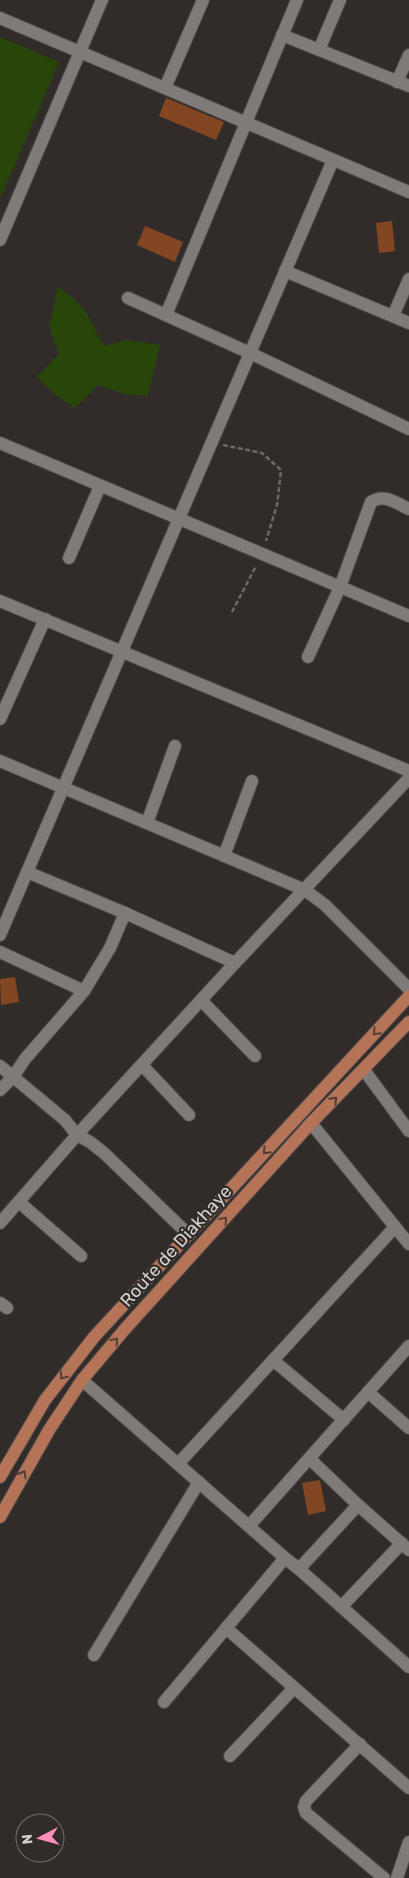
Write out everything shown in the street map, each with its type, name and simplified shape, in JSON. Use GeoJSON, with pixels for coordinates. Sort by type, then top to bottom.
{"type":"FeatureCollection","features":[{"type":"Feature","properties":{"kind":"main road","name":"Route de Diakhaye"},"geometry":{"type":"LineString","coordinates":[[0,1478],[45,1400],[94,1337],[409,996]]}},
{"type":"Feature","properties":{"kind":"main road","name":"Route de Diakhaye"},"geometry":{"type":"LineString","coordinates":[[0,1517],[49,1430],[82,1380],[125,1329],[311,1123],[409,1022]]}},
{"type":"Feature","properties":{"kind":"street"},"geometry":{"type":"LineString","coordinates":[[0,240],[102,0]]}},
{"type":"Feature","properties":{"kind":"street"},"geometry":{"type":"LineString","coordinates":[[165,88],[202,0]]}},
{"type":"Feature","properties":{"kind":"street"},"geometry":{"type":"LineString","coordinates":[[166,315],[297,0]]}},
{"type":"Feature","properties":{"kind":"street"},"geometry":{"type":"LineString","coordinates":[[319,50],[340,0]]}},
{"type":"Feature","properties":{"kind":"street"},"geometry":{"type":"LineString","coordinates":[[0,18],[409,192]]}},
{"type":"Feature","properties":{"kind":"street"},"geometry":{"type":"LineString","coordinates":[[282,35],[403,84],[409,54]]}},
{"type":"Feature","properties":{"kind":"street"},"geometry":{"type":"LineString","coordinates":[[0,935],[333,160]]}},
{"type":"Feature","properties":{"kind":"street"},"geometry":{"type":"LineString","coordinates":[[285,271],[409,323]]}},
{"type":"Feature","properties":{"kind":"street"},"geometry":{"type":"LineString","coordinates":[[393,316],[409,280]]}},
{"type":"Feature","properties":{"kind":"street"},"geometry":{"type":"LineString","coordinates":[[128,298],[250,353],[409,429]]}},
{"type":"Feature","properties":{"kind":"street"},"geometry":{"type":"LineString","coordinates":[[0,443],[178,520],[409,616]]}},
{"type":"Feature","properties":{"kind":"street"},"geometry":{"type":"LineString","coordinates":[[69,558],[100,486]]}},
{"type":"Feature","properties":{"kind":"street"},"geometry":{"type":"LineString","coordinates":[[308,658],[340,587],[371,502],[385,497],[409,508]]}},
{"type":"Feature","properties":{"kind":"street"},"geometry":{"type":"LineString","coordinates":[[0,600],[409,771]]}},
{"type":"Feature","properties":{"kind":"street"},"geometry":{"type":"LineString","coordinates":[[0,719],[45,619]]}},
{"type":"Feature","properties":{"kind":"street"},"geometry":{"type":"LineString","coordinates":[[147,823],[175,746]]}},
{"type":"Feature","properties":{"kind":"street"},"geometry":{"type":"LineString","coordinates":[[0,761],[305,890],[325,905],[409,989]]}},
{"type":"Feature","properties":{"kind":"street"},"geometry":{"type":"LineString","coordinates":[[0,1223],[77,1135],[235,963],[409,778]]}},
{"type":"Feature","properties":{"kind":"street"},"geometry":{"type":"LineString","coordinates":[[224,856],[252,781]]}},
{"type":"Feature","properties":{"kind":"street"},"geometry":{"type":"LineString","coordinates":[[27,872],[125,913],[235,963]]}},
{"type":"Feature","properties":{"kind":"street"},"geometry":{"type":"LineString","coordinates":[[0,1090],[13,1077],[25,1059],[84,991],[110,948],[125,913]]}},
{"type":"Feature","properties":{"kind":"street"},"geometry":{"type":"LineString","coordinates":[[0,952],[84,991]]}},
{"type":"Feature","properties":{"kind":"street"},"geometry":{"type":"LineString","coordinates":[[201,1000],[255,1056]]}},
{"type":"Feature","properties":{"kind":"street"},"geometry":{"type":"LineString","coordinates":[[142,1065],[189,1115]]}},
{"type":"Feature","properties":{"kind":"street"},"geometry":{"type":"LineString","coordinates":[[0,1066],[65,1120],[77,1135],[104,1153],[189,1235]]}},
{"type":"Feature","properties":{"kind":"street"},"geometry":{"type":"LineString","coordinates":[[364,1070],[409,1131]]}},
{"type":"Feature","properties":{"kind":"street"},"geometry":{"type":"LineString","coordinates":[[311,1123],[409,1244]]}},
{"type":"Feature","properties":{"kind":"street"},"geometry":{"type":"LineString","coordinates":[[19,1202],[81,1256]]}},
{"type":"Feature","properties":{"kind":"street"},"geometry":{"type":"LineString","coordinates":[[178,1464],[395,1227]]}},
{"type":"Feature","properties":{"kind":"street"},"geometry":{"type":"LineString","coordinates":[[249,1526],[409,1346]]}},
{"type":"Feature","properties":{"kind":"street"},"geometry":{"type":"LineString","coordinates":[[273,1360],[344,1420]]}},
{"type":"Feature","properties":{"kind":"street"},"geometry":{"type":"LineString","coordinates":[[82,1380],[342,1606],[409,1667]]}},
{"type":"Feature","properties":{"kind":"street"},"geometry":{"type":"LineString","coordinates":[[368,1392],[409,1428]]}},
{"type":"Feature","properties":{"kind":"street"},"geometry":{"type":"LineString","coordinates":[[310,1459],[358,1505],[405,1546],[342,1606]]}},
{"type":"Feature","properties":{"kind":"street"},"geometry":{"type":"LineString","coordinates":[[94,1655],[199,1482]]}},
{"type":"Feature","properties":{"kind":"street"},"geometry":{"type":"LineString","coordinates":[[299,1569],[358,1505]]}},
{"type":"Feature","properties":{"kind":"street"},"geometry":{"type":"LineString","coordinates":[[164,1702],[285,1558]]}},
{"type":"Feature","properties":{"kind":"street"},"geometry":{"type":"LineString","coordinates":[[226,1628],[409,1788]]}},
{"type":"Feature","properties":{"kind":"street"},"geometry":{"type":"LineString","coordinates":[[230,1756],[294,1688]]}},
{"type":"Feature","properties":{"kind":"street"},"geometry":{"type":"LineString","coordinates":[[360,1744],[306,1800],[304,1807],[306,1813],[384,1878]]}},
{"type":"Feature","properties":{"kind":"street"},"geometry":{"type":"LineString","coordinates":[[397,1878],[409,1842]]}},
{"type":"Feature","properties":{"kind":"path"},"geometry":{"type":"LineString","coordinates":[[212,440],[224,446],[262,454],[281,470],[277,504],[262,554],[232,612]]}},
{"type":"Feature","properties":{"kind":"green space"},"geometry":{"type":"Polygon","coordinates":[[[0,37],[59,62],[0,199],[0,37]]]}},
{"type":"Feature","properties":{"kind":"green space"},"geometry":{"type":"Polygon","coordinates":[[[58,287],[74,299],[84,310],[105,346],[126,340],[160,345],[148,396],[124,394],[98,385],[75,408],[53,393],[37,377],[59,354],[49,327],[58,287]]]}},
{"type":"Feature","properties":{"kind":"building"},"geometry":{"type":"Polygon","coordinates":[[[166,98],[224,122],[216,140],[159,116],[166,98]]]}},
{"type":"Feature","properties":{"kind":"building"},"geometry":{"type":"Polygon","coordinates":[[[392,221],[395,251],[379,253],[376,223],[392,221]]]}},
{"type":"Feature","properties":{"kind":"building"},"geometry":{"type":"Polygon","coordinates":[[[145,226],[183,242],[175,262],[137,245],[145,226]]]}},
{"type":"Feature","properties":{"kind":"building"},"geometry":{"type":"Polygon","coordinates":[[[15,977],[19,1002],[1,1005],[0,979],[15,977]]]}},
{"type":"Feature","properties":{"kind":"building"},"geometry":{"type":"Polygon","coordinates":[[[320,1480],[326,1511],[308,1515],[302,1483],[320,1480]]]}}]}
